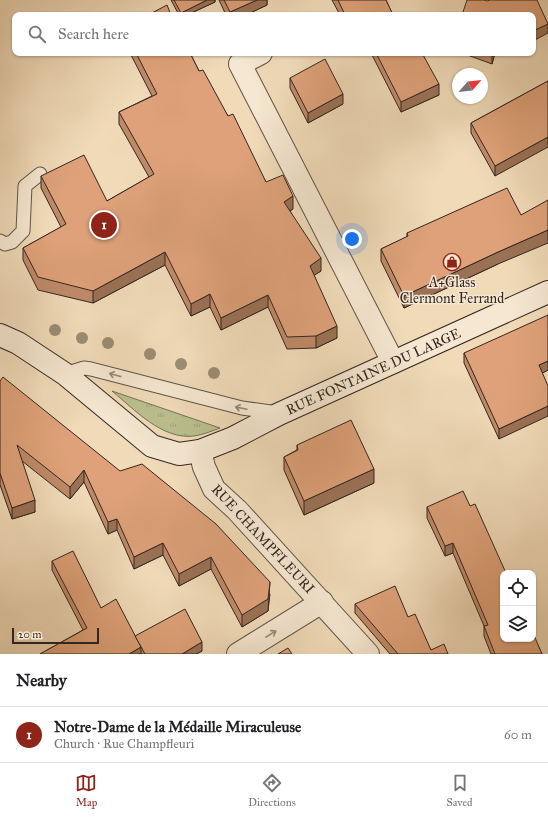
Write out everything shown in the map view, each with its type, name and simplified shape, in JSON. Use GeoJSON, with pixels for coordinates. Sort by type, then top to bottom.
{"type":"FeatureCollection","features":[{"type":"Feature","properties":{"kind":"street"},"geometry":{"type":"LineString","coordinates":[[255,56],[240,64],[393,362]]}},
{"type":"Feature","properties":{"kind":"street","name":"RUE FONTAINE DU LARGE"},"geometry":{"type":"LineString","coordinates":[[200,451],[233,438],[279,414],[548,292]]}},
{"type":"Feature","properties":{"kind":"street"},"geometry":{"type":"LineString","coordinates":[[0,335],[18,343],[65,374],[152,446],[179,454],[200,451]]}},
{"type":"Feature","properties":{"kind":"street","name":"RUE CHAMPFLEURI"},"geometry":{"type":"LineString","coordinates":[[200,451],[204,467],[214,489],[237,510],[368,654]]}},
{"type":"Feature","properties":{"kind":"street"},"geometry":{"type":"LineString","coordinates":[[238,654],[322,602]]}},
{"type":"Feature","properties":{"kind":"lane"},"geometry":{"type":"LineString","coordinates":[[0,241],[5,244],[12,242],[23,231],[25,186],[40,174]]}},
{"type":"Feature","properties":{"kind":"lane"},"geometry":{"type":"LineString","coordinates":[[65,374],[84,368],[90,369],[242,408],[279,414]]}},
{"type":"Feature","properties":{"kind":"green space"},"geometry":{"type":"Polygon","coordinates":[[[112,391],[220,428],[194,436],[182,436],[171,433],[149,422],[112,391]]]}},
{"type":"Feature","properties":{"kind":"building"},"geometry":{"type":"Polygon","coordinates":[[[174,0],[207,0],[183,12],[180,12],[174,0]]]}},
{"type":"Feature","properties":{"kind":"building"},"geometry":{"type":"Polygon","coordinates":[[[224,0],[257,0],[230,12],[224,0]]]}},
{"type":"Feature","properties":{"kind":"building"},"geometry":{"type":"Polygon","coordinates":[[[338,0],[386,0],[392,12],[344,12],[338,0]]]}},
{"type":"Feature","properties":{"kind":"building"},"geometry":{"type":"Polygon","coordinates":[[[467,0],[537,0],[548,24],[536,30],[536,12],[463,12],[467,0]]]}},
{"type":"Feature","properties":{"kind":"building"},"geometry":{"type":"Polygon","coordinates":[[[167,5],[170,12],[154,12],[167,5]]]}},
{"type":"Feature","properties":{"kind":"building"},"geometry":{"type":"Polygon","coordinates":[[[138,56],[192,56],[199,71],[203,70],[228,116],[233,114],[266,182],[283,175],[293,196],[284,202],[321,258],[310,266],[337,326],[316,336],[287,337],[268,295],[221,318],[210,294],[191,304],[165,252],[93,291],[38,277],[23,248],[66,224],[41,176],[84,155],[107,201],[154,174],[119,112],[157,94],[138,56]]]}},
{"type":"Feature","properties":{"kind":"building"},"geometry":{"type":"Polygon","coordinates":[[[378,56],[424,56],[439,84],[401,102],[378,56]]]}},
{"type":"Feature","properties":{"kind":"building"},"geometry":{"type":"Polygon","coordinates":[[[325,59],[343,94],[308,113],[290,78],[325,59]]]}},
{"type":"Feature","properties":{"kind":"building"},"geometry":{"type":"Polygon","coordinates":[[[548,81],[548,137],[495,166],[471,123],[548,81]]]}},
{"type":"Feature","properties":{"kind":"building"},"geometry":{"type":"Polygon","coordinates":[[[507,188],[521,215],[548,200],[548,230],[404,296],[381,249],[408,236],[407,233],[507,188]]]}},
{"type":"Feature","properties":{"kind":"building"},"geometry":{"type":"Polygon","coordinates":[[[548,315],[548,361],[539,365],[548,386],[548,406],[499,429],[464,353],[548,315]]]}},
{"type":"Feature","properties":{"kind":"building"},"geometry":{"type":"Polygon","coordinates":[[[3,377],[120,471],[142,464],[216,524],[270,582],[268,599],[242,615],[211,557],[179,574],[163,543],[134,557],[117,519],[108,522],[84,470],[70,487],[17,445],[35,500],[12,508],[0,473],[0,381],[3,377]]]}},
{"type":"Feature","properties":{"kind":"building"},"geometry":{"type":"Polygon","coordinates":[[[351,420],[374,469],[304,501],[284,457],[298,450],[297,445],[351,420]]]}},
{"type":"Feature","properties":{"kind":"building"},"geometry":{"type":"Polygon","coordinates":[[[463,491],[470,506],[475,504],[505,570],[500,570],[500,642],[536,642],[536,640],[542,654],[495,654],[484,626],[488,625],[453,543],[445,546],[427,507],[463,491]]]}},
{"type":"Feature","properties":{"kind":"building"},"geometry":{"type":"Polygon","coordinates":[[[73,551],[101,608],[116,599],[141,647],[129,654],[40,654],[87,628],[52,561],[73,551]]]}},
{"type":"Feature","properties":{"kind":"building"},"geometry":{"type":"Polygon","coordinates":[[[395,586],[408,617],[415,614],[431,650],[444,644],[448,654],[398,654],[355,604],[395,586]]]}},
{"type":"Feature","properties":{"kind":"building"},"geometry":{"type":"Polygon","coordinates":[[[185,609],[202,642],[182,654],[145,654],[135,636],[185,609]]]}},
{"type":"Feature","properties":{"kind":"building"},"geometry":{"type":"Polygon","coordinates":[[[288,648],[292,654],[278,654],[288,648]]]}},
{"type":"Feature","properties":{"kind":"place","name":"Notre-Dame de la Médaille Miraculeuse"},"geometry":{"type":"Point","coordinates":[104,225]}},
{"type":"Feature","properties":{"kind":"place","name":"A+Glass Clermont Ferrand"},"geometry":{"type":"Point","coordinates":[452,262]}}]}
